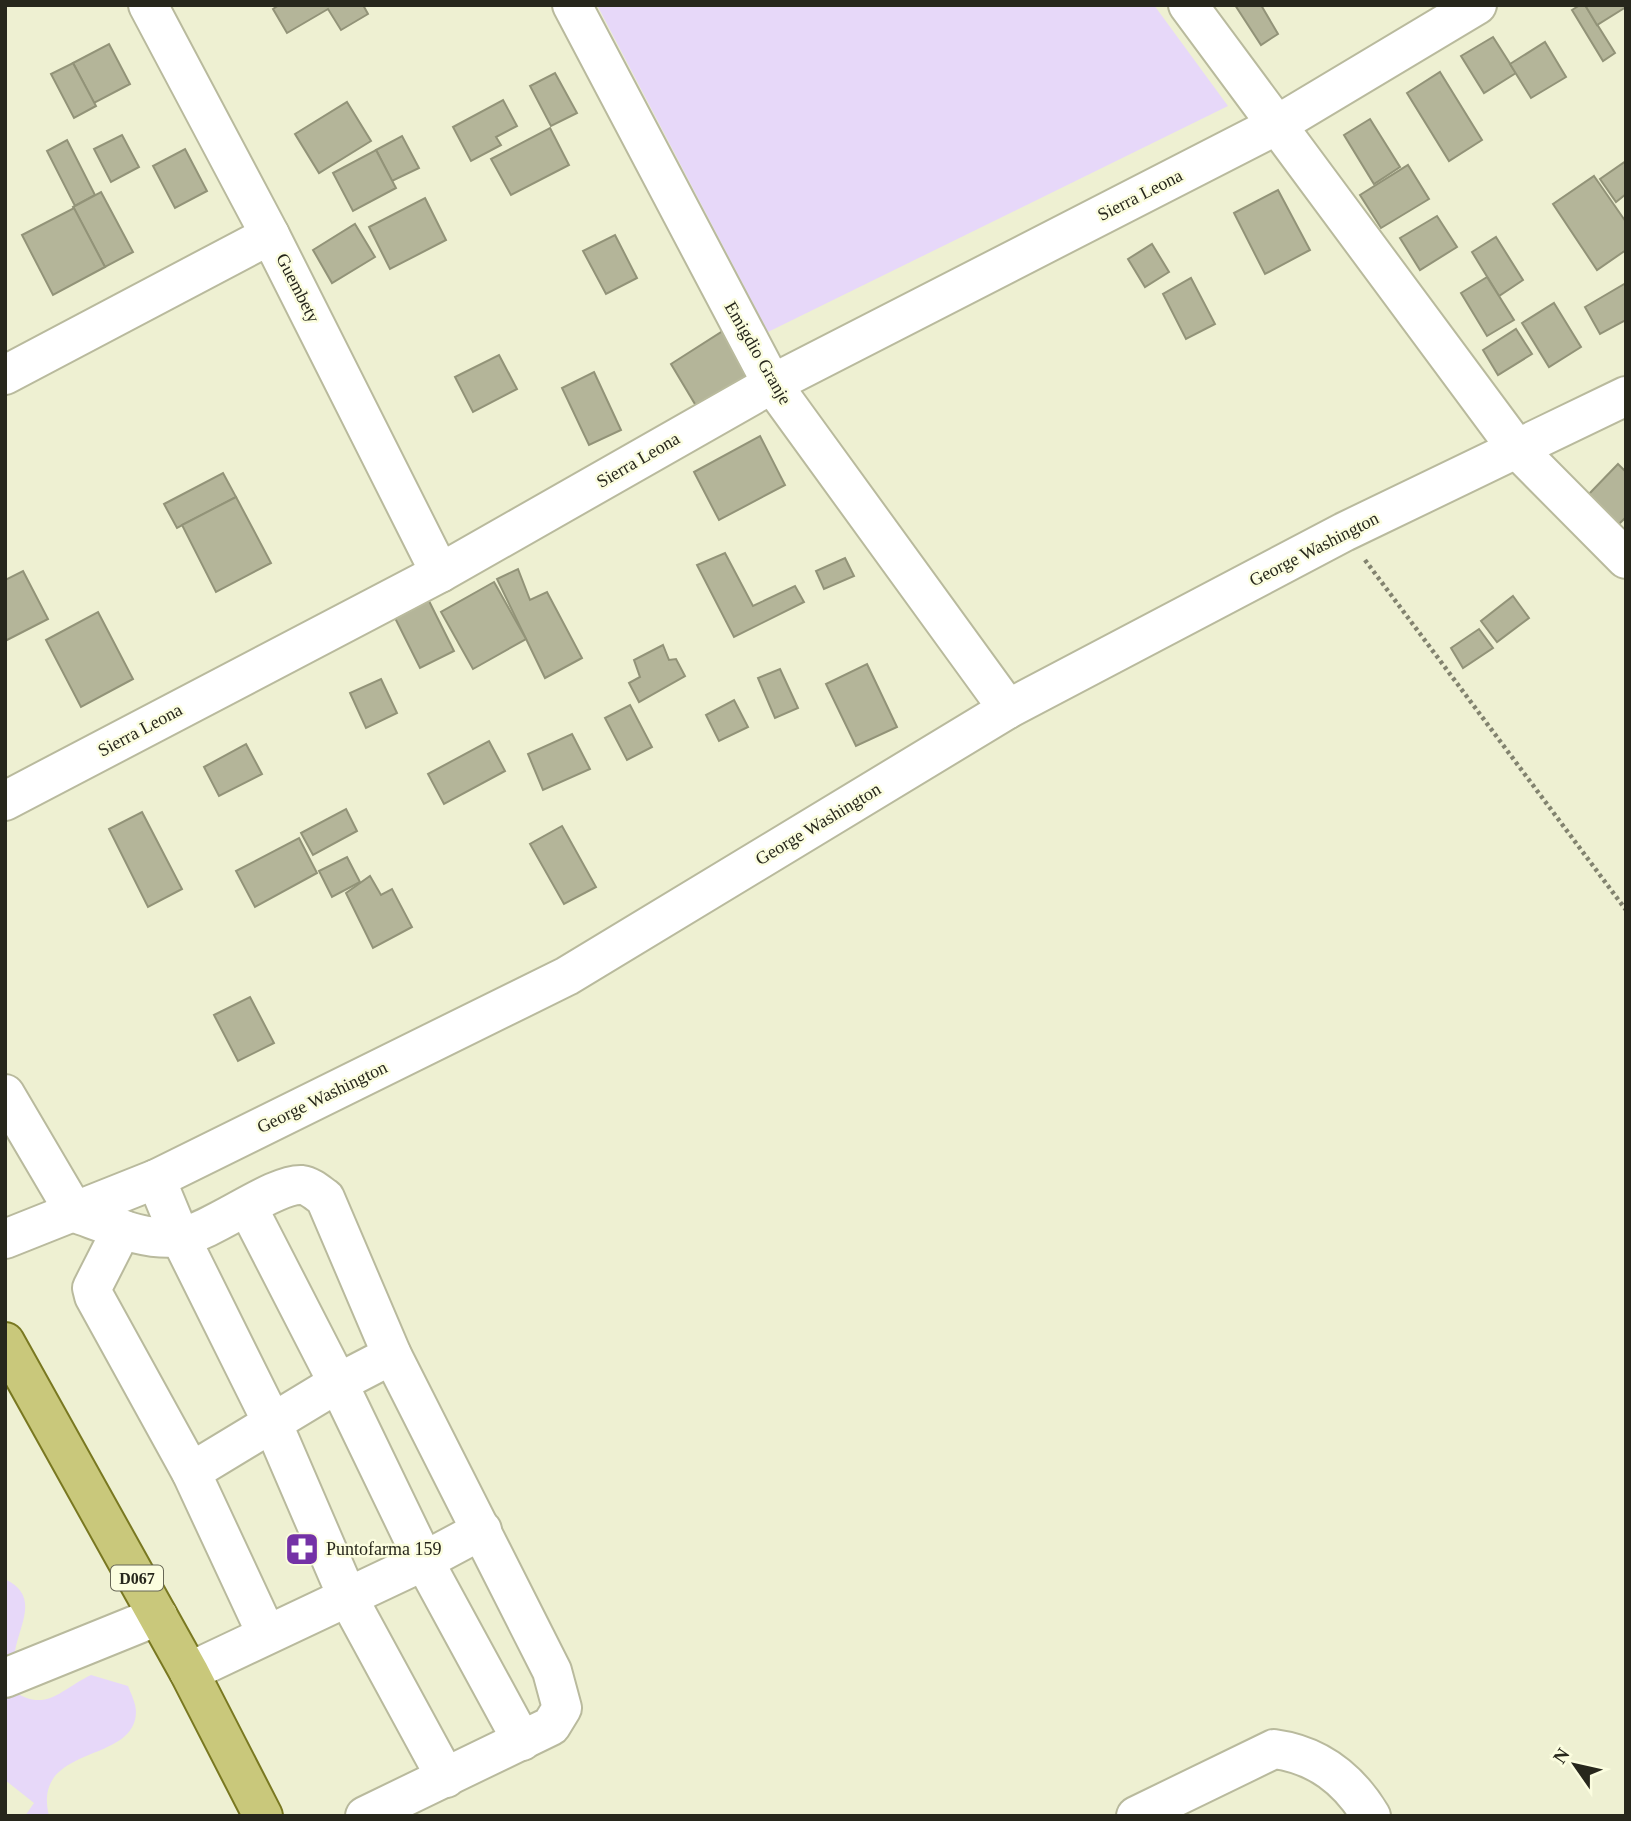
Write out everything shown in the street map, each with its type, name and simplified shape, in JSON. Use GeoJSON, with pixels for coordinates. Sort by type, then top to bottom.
{"type":"FeatureCollection","features":[{"type":"Feature","properties":{"kind":"main road","name":"D067"},"geometry":{"type":"LineString","coordinates":[[5,1342],[189,1672],[263,1816]]}},
{"type":"Feature","properties":{"kind":"street"},"geometry":{"type":"LineString","coordinates":[[148,5],[270,235]]}},
{"type":"Feature","properties":{"kind":"street","name":"Emigdio Granje"},"geometry":{"type":"LineString","coordinates":[[572,5],[772,384],[1008,709]]}},
{"type":"Feature","properties":{"kind":"street"},"geometry":{"type":"LineString","coordinates":[[1188,5],[1275,126],[1517,449],[1626,559]]}},
{"type":"Feature","properties":{"kind":"street","name":"Sierra Leona"},"geometry":{"type":"LineString","coordinates":[[5,801],[440,573],[772,384],[1275,126],[1477,5]]}},
{"type":"Feature","properties":{"kind":"street","name":"Guembety"},"geometry":{"type":"LineString","coordinates":[[5,374],[270,235],[440,573]]}},
{"type":"Feature","properties":{"kind":"street","name":"George Washington"},"geometry":{"type":"LineString","coordinates":[[5,1239],[156,1179],[567,975],[1008,709],[1344,532],[1626,397]]}},
{"type":"Feature","properties":{"kind":"street"},"geometry":{"type":"LineString","coordinates":[[5,1094],[75,1213],[122,1229],[180,1237],[248,1208],[284,1186],[304,1185],[325,1198],[392,1355],[552,1671],[562,1708],[551,1726],[365,1816]]}},
{"type":"Feature","properties":{"kind":"street"},"geometry":{"type":"LineString","coordinates":[[156,1179],[180,1237],[272,1422],[347,1596],[446,1778]]}},
{"type":"Feature","properties":{"kind":"street"},"geometry":{"type":"LineString","coordinates":[[248,1208],[338,1383],[424,1561],[522,1741]]}},
{"type":"Feature","properties":{"kind":"street"},"geometry":{"type":"LineString","coordinates":[[122,1229],[92,1288],[94,1296],[191,1472],[266,1633]]}},
{"type":"Feature","properties":{"kind":"street"},"geometry":{"type":"LineString","coordinates":[[191,1472],[338,1383],[392,1355]]}},
{"type":"Feature","properties":{"kind":"street"},"geometry":{"type":"LineString","coordinates":[[189,1672],[266,1633],[424,1561],[482,1530]]}},
{"type":"Feature","properties":{"kind":"street"},"geometry":{"type":"LineString","coordinates":[[5,1678],[158,1616]]}},
{"type":"Feature","properties":{"kind":"street"},"geometry":{"type":"LineString","coordinates":[[1136,1816],[1275,1749],[1293,1751],[1320,1762],[1339,1774],[1371,1816]]}},
{"type":"Feature","properties":{"kind":"path"},"geometry":{"type":"LineString","coordinates":[[1344,532],[1626,910]]}},
{"type":"Feature","properties":{"kind":"shaded area"},"geometry":{"type":"Polygon","coordinates":[[[597,5],[1154,5],[1228,106],[768,332],[597,5]]]}},
{"type":"Feature","properties":{"kind":"shaded area"},"geometry":{"type":"Polygon","coordinates":[[[5,1579],[16,1586],[25,1602],[10,1689],[33,1700],[43,1700],[91,1675],[128,1686],[135,1705],[136,1712],[131,1729],[119,1740],[68,1765],[55,1776],[48,1793],[49,1816],[25,1816],[34,1803],[5,1780],[5,1579]]]}},
{"type":"Feature","properties":{"kind":"building"},"geometry":{"type":"Polygon","coordinates":[[[279,5],[363,5],[368,14],[341,30],[328,9],[287,33],[273,9],[279,5]]]}},
{"type":"Feature","properties":{"kind":"building"},"geometry":{"type":"Polygon","coordinates":[[[1235,5],[1261,5],[1278,34],[1261,45],[1235,5]]]}},
{"type":"Feature","properties":{"kind":"building"},"geometry":{"type":"Polygon","coordinates":[[[1585,5],[1615,53],[1603,61],[1572,10],[1585,5]]]}},
{"type":"Feature","properties":{"kind":"building"},"geometry":{"type":"Polygon","coordinates":[[[1585,5],[1626,5],[1626,7],[1597,25],[1585,5]]]}},
{"type":"Feature","properties":{"kind":"building"},"geometry":{"type":"Polygon","coordinates":[[[1493,37],[1516,73],[1484,93],[1461,56],[1493,37]]]}},
{"type":"Feature","properties":{"kind":"building"},"geometry":{"type":"Polygon","coordinates":[[[1545,42],[1566,77],[1531,98],[1510,64],[1545,42]]]}},
{"type":"Feature","properties":{"kind":"building"},"geometry":{"type":"Polygon","coordinates":[[[109,44],[130,84],[94,103],[73,63],[109,44]]]}},
{"type":"Feature","properties":{"kind":"building"},"geometry":{"type":"Polygon","coordinates":[[[73,63],[96,106],[74,118],[51,74],[73,63]]]}},
{"type":"Feature","properties":{"kind":"building"},"geometry":{"type":"Polygon","coordinates":[[[1440,72],[1482,140],[1449,161],[1407,93],[1440,72]]]}},
{"type":"Feature","properties":{"kind":"building"},"geometry":{"type":"Polygon","coordinates":[[[555,73],[577,113],[551,126],[530,86],[555,73]]]}},
{"type":"Feature","properties":{"kind":"building"},"geometry":{"type":"Polygon","coordinates":[[[503,100],[517,126],[496,137],[501,145],[471,161],[453,127],[503,100]]]}},
{"type":"Feature","properties":{"kind":"building"},"geometry":{"type":"Polygon","coordinates":[[[347,102],[371,141],[319,173],[295,134],[347,102]]]}},
{"type":"Feature","properties":{"kind":"building"},"geometry":{"type":"Polygon","coordinates":[[[1370,119],[1400,167],[1374,184],[1344,135],[1370,119]]]}},
{"type":"Feature","properties":{"kind":"building"},"geometry":{"type":"Polygon","coordinates":[[[550,128],[569,165],[511,195],[491,159],[550,128]]]}},
{"type":"Feature","properties":{"kind":"building"},"geometry":{"type":"Polygon","coordinates":[[[122,135],[139,167],[111,182],[94,149],[122,135]]]}},
{"type":"Feature","properties":{"kind":"building"},"geometry":{"type":"Polygon","coordinates":[[[402,136],[419,168],[392,181],[376,150],[402,136]]]}},
{"type":"Feature","properties":{"kind":"building"},"geometry":{"type":"Polygon","coordinates":[[[67,140],[95,195],[75,206],[47,151],[67,140]]]}},
{"type":"Feature","properties":{"kind":"building"},"geometry":{"type":"Polygon","coordinates":[[[185,149],[207,191],[175,208],[153,166],[185,149]]]}},
{"type":"Feature","properties":{"kind":"building"},"geometry":{"type":"Polygon","coordinates":[[[376,150],[396,188],[353,211],[333,173],[376,150]]]}},
{"type":"Feature","properties":{"kind":"building"},"geometry":{"type":"Polygon","coordinates":[[[1626,161],[1626,194],[1616,202],[1600,179],[1626,161]]]}},
{"type":"Feature","properties":{"kind":"building"},"geometry":{"type":"Polygon","coordinates":[[[1408,165],[1429,199],[1381,228],[1360,195],[1408,165]]]}},
{"type":"Feature","properties":{"kind":"building"},"geometry":{"type":"Polygon","coordinates":[[[1594,176],[1626,222],[1626,250],[1597,270],[1553,204],[1594,176]]]}},
{"type":"Feature","properties":{"kind":"building"},"geometry":{"type":"Polygon","coordinates":[[[1278,190],[1310,250],[1265,274],[1234,213],[1278,190]]]}},
{"type":"Feature","properties":{"kind":"building"},"geometry":{"type":"Polygon","coordinates":[[[101,192],[133,252],[105,267],[73,207],[101,192]]]}},
{"type":"Feature","properties":{"kind":"building"},"geometry":{"type":"Polygon","coordinates":[[[425,198],[446,240],[390,269],[369,227],[425,198]]]}},
{"type":"Feature","properties":{"kind":"building"},"geometry":{"type":"Polygon","coordinates":[[[74,208],[105,267],[53,295],[22,235],[74,208]]]}},
{"type":"Feature","properties":{"kind":"building"},"geometry":{"type":"Polygon","coordinates":[[[1437,216],[1457,247],[1420,270],[1400,238],[1437,216]]]}},
{"type":"Feature","properties":{"kind":"building"},"geometry":{"type":"Polygon","coordinates":[[[355,224],[375,257],[332,283],[313,250],[355,224]]]}},
{"type":"Feature","properties":{"kind":"building"},"geometry":{"type":"Polygon","coordinates":[[[615,235],[637,278],[606,294],[583,251],[615,235]]]}},
{"type":"Feature","properties":{"kind":"building"},"geometry":{"type":"Polygon","coordinates":[[[1496,237],[1523,280],[1499,296],[1472,252],[1496,237]]]}},
{"type":"Feature","properties":{"kind":"building"},"geometry":{"type":"Polygon","coordinates":[[[1152,244],[1169,272],[1145,287],[1128,259],[1152,244]]]}},
{"type":"Feature","properties":{"kind":"building"},"geometry":{"type":"Polygon","coordinates":[[[1487,277],[1514,320],[1487,336],[1461,293],[1487,277]]]}},
{"type":"Feature","properties":{"kind":"building"},"geometry":{"type":"Polygon","coordinates":[[[1191,278],[1215,324],[1186,339],[1163,294],[1191,278]]]}},
{"type":"Feature","properties":{"kind":"building"},"geometry":{"type":"Polygon","coordinates":[[[1626,283],[1626,320],[1600,334],[1585,307],[1626,283]]]}},
{"type":"Feature","properties":{"kind":"building"},"geometry":{"type":"Polygon","coordinates":[[[1554,303],[1581,347],[1549,367],[1522,323],[1554,303]]]}},
{"type":"Feature","properties":{"kind":"building"},"geometry":{"type":"Polygon","coordinates":[[[726,329],[753,374],[698,409],[671,364],[726,329]]]}},
{"type":"Feature","properties":{"kind":"building"},"geometry":{"type":"Polygon","coordinates":[[[1516,329],[1532,354],[1498,375],[1483,350],[1516,329]]]}},
{"type":"Feature","properties":{"kind":"building"},"geometry":{"type":"Polygon","coordinates":[[[499,355],[517,389],[473,412],[455,377],[499,355]]]}},
{"type":"Feature","properties":{"kind":"building"},"geometry":{"type":"Polygon","coordinates":[[[594,372],[621,430],[589,445],[562,388],[594,372]]]}},
{"type":"Feature","properties":{"kind":"building"},"geometry":{"type":"Polygon","coordinates":[[[760,436],[785,485],[719,520],[694,472],[760,436]]]}},
{"type":"Feature","properties":{"kind":"building"},"geometry":{"type":"Polygon","coordinates":[[[1618,464],[1626,472],[1626,517],[1619,524],[1588,495],[1618,464]]]}},
{"type":"Feature","properties":{"kind":"building"},"geometry":{"type":"Polygon","coordinates":[[[223,473],[236,497],[177,528],[164,504],[223,473]]]}},
{"type":"Feature","properties":{"kind":"building"},"geometry":{"type":"Polygon","coordinates":[[[236,497],[271,563],[216,592],[182,525],[236,497]]]}},
{"type":"Feature","properties":{"kind":"building"},"geometry":{"type":"Polygon","coordinates":[[[725,553],[753,606],[795,586],[804,602],[734,637],[697,565],[725,553]]]}},
{"type":"Feature","properties":{"kind":"building"},"geometry":{"type":"Polygon","coordinates":[[[845,558],[854,576],[824,589],[816,571],[845,558]]]}},
{"type":"Feature","properties":{"kind":"building"},"geometry":{"type":"Polygon","coordinates":[[[518,569],[530,600],[547,592],[582,658],[545,678],[497,579],[518,569]]]}},
{"type":"Feature","properties":{"kind":"building"},"geometry":{"type":"Polygon","coordinates":[[[23,571],[48,619],[5,641],[5,580],[23,571]]]}},
{"type":"Feature","properties":{"kind":"building"},"geometry":{"type":"Polygon","coordinates":[[[494,582],[526,639],[473,669],[441,612],[494,582]]]}},
{"type":"Feature","properties":{"kind":"building"},"geometry":{"type":"Polygon","coordinates":[[[1513,596],[1529,618],[1497,642],[1481,621],[1513,596]]]}},
{"type":"Feature","properties":{"kind":"building"},"geometry":{"type":"Polygon","coordinates":[[[428,599],[454,651],[420,668],[394,616],[428,599]]]}},
{"type":"Feature","properties":{"kind":"building"},"geometry":{"type":"Polygon","coordinates":[[[98,612],[133,679],[81,707],[46,640],[98,612]]]}},
{"type":"Feature","properties":{"kind":"building"},"geometry":{"type":"Polygon","coordinates":[[[1479,629],[1493,648],[1463,668],[1451,648],[1479,629]]]}},
{"type":"Feature","properties":{"kind":"building"},"geometry":{"type":"Polygon","coordinates":[[[663,645],[669,660],[676,659],[685,676],[639,702],[629,683],[640,677],[634,660],[663,645]]]}},
{"type":"Feature","properties":{"kind":"building"},"geometry":{"type":"Polygon","coordinates":[[[867,664],[897,727],[856,746],[826,684],[867,664]]]}},
{"type":"Feature","properties":{"kind":"building"},"geometry":{"type":"Polygon","coordinates":[[[780,669],[798,708],[775,718],[758,678],[780,669]]]}},
{"type":"Feature","properties":{"kind":"building"},"geometry":{"type":"Polygon","coordinates":[[[381,679],[397,713],[366,728],[350,693],[381,679]]]}},
{"type":"Feature","properties":{"kind":"building"},"geometry":{"type":"Polygon","coordinates":[[[734,700],[748,727],[719,741],[706,715],[734,700]]]}},
{"type":"Feature","properties":{"kind":"building"},"geometry":{"type":"Polygon","coordinates":[[[630,705],[652,747],[627,760],[605,718],[630,705]]]}},
{"type":"Feature","properties":{"kind":"building"},"geometry":{"type":"Polygon","coordinates":[[[572,734],[590,769],[543,790],[528,754],[572,734]]]}},
{"type":"Feature","properties":{"kind":"building"},"geometry":{"type":"Polygon","coordinates":[[[489,741],[505,771],[444,804],[428,774],[489,741]]]}},
{"type":"Feature","properties":{"kind":"building"},"geometry":{"type":"Polygon","coordinates":[[[246,744],[262,774],[219,796],[204,767],[246,744]]]}},
{"type":"Feature","properties":{"kind":"building"},"geometry":{"type":"Polygon","coordinates":[[[346,809],[357,831],[313,855],[301,833],[346,809]]]}},
{"type":"Feature","properties":{"kind":"building"},"geometry":{"type":"Polygon","coordinates":[[[142,812],[182,889],[148,907],[109,829],[142,812]]]}},
{"type":"Feature","properties":{"kind":"building"},"geometry":{"type":"Polygon","coordinates":[[[562,826],[596,887],[564,904],[530,844],[562,826]]]}},
{"type":"Feature","properties":{"kind":"building"},"geometry":{"type":"Polygon","coordinates":[[[299,838],[317,873],[255,907],[236,871],[299,838]]]}},
{"type":"Feature","properties":{"kind":"building"},"geometry":{"type":"Polygon","coordinates":[[[347,857],[360,882],[332,897],[319,871],[347,857]]]}},
{"type":"Feature","properties":{"kind":"building"},"geometry":{"type":"Polygon","coordinates":[[[370,876],[381,895],[392,889],[412,927],[373,948],[346,893],[370,876]]]}},
{"type":"Feature","properties":{"kind":"building"},"geometry":{"type":"Polygon","coordinates":[[[250,997],[274,1043],[238,1061],[214,1015],[250,997]]]}},
{"type":"Feature","properties":{"kind":"place","name":"Puntofarma 159"},"geometry":{"type":"Point","coordinates":[302,1549]}}]}
